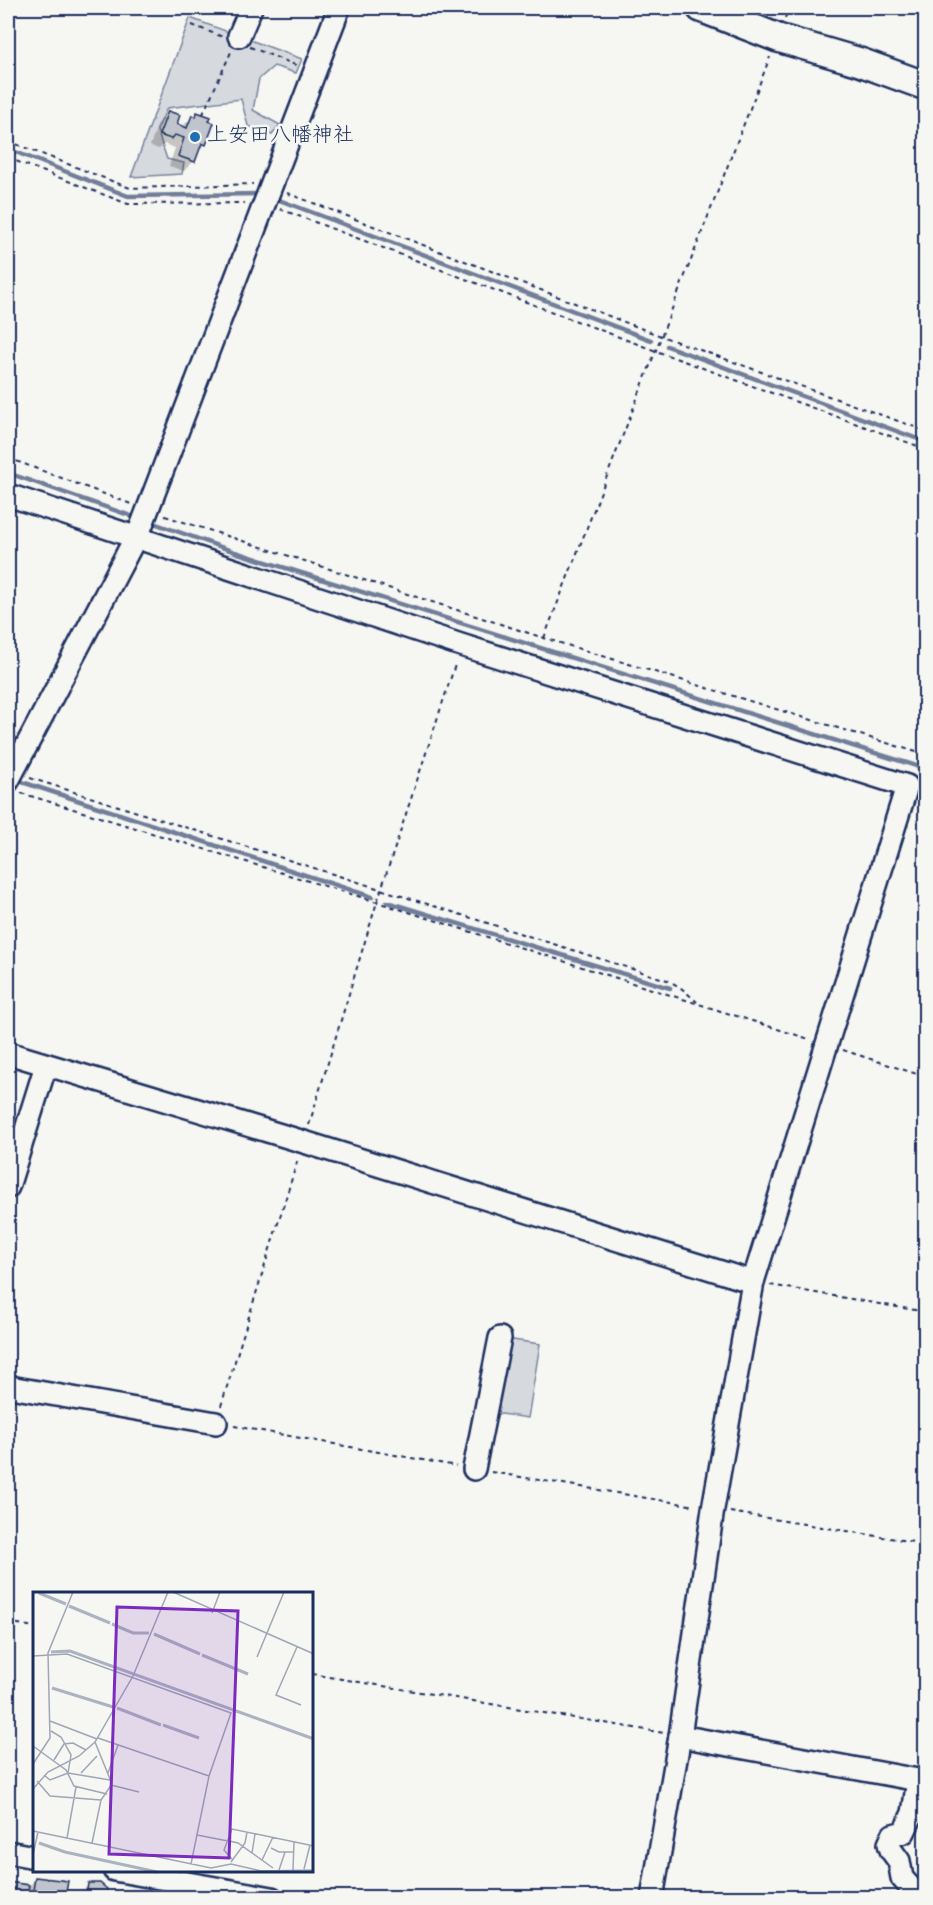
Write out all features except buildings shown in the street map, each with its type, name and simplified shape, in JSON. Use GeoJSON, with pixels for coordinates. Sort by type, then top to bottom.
{"type":"FeatureCollection","features":[{"type":"Feature","properties":{"kind":"main road"},"geometry":{"type":"LineString","coordinates":[[701,8],[733,13],[778,38],[860,62],[926,86]]}},
{"type":"Feature","properties":{"kind":"street"},"geometry":{"type":"LineString","coordinates":[[237,39],[251,8]]}},
{"type":"Feature","properties":{"kind":"street"},"geometry":{"type":"LineString","coordinates":[[13,782],[142,523],[339,8]]}},
{"type":"Feature","properties":{"kind":"street"},"geometry":{"type":"LineString","coordinates":[[8,495],[142,523],[461,645],[907,786],[753,1282],[713,1509],[680,1736],[652,1898]]}},
{"type":"Feature","properties":{"kind":"street"},"geometry":{"type":"LineString","coordinates":[[8,1053],[304,1142],[753,1282]]}},
{"type":"Feature","properties":{"kind":"street"},"geometry":{"type":"LineString","coordinates":[[8,1187],[46,1065]]}},
{"type":"Feature","properties":{"kind":"street"},"geometry":{"type":"LineString","coordinates":[[474,1469],[500,1338]]}},
{"type":"Feature","properties":{"kind":"street"},"geometry":{"type":"LineString","coordinates":[[8,1384],[10,1387],[216,1422]]}},
{"type":"Feature","properties":{"kind":"street"},"geometry":{"type":"LineString","coordinates":[[680,1736],[922,1778],[913,1813],[904,1832],[894,1835],[889,1844],[899,1861],[902,1878],[920,1898]]}},
{"type":"Feature","properties":{"kind":"street"},"geometry":{"type":"LineString","coordinates":[[8,1852],[33,1857]]}},
{"type":"Feature","properties":{"kind":"street"},"geometry":{"type":"LineString","coordinates":[[125,1872],[272,1898]]}},
{"type":"Feature","properties":{"kind":"path"},"geometry":{"type":"LineString","coordinates":[[544,638],[789,8]]}},
{"type":"Feature","properties":{"kind":"path"},"geometry":{"type":"LineString","coordinates":[[192,25],[237,39],[315,72]]}},
{"type":"Feature","properties":{"kind":"path"},"geometry":{"type":"LineString","coordinates":[[203,114],[237,39]]}},
{"type":"Feature","properties":{"kind":"path"},"geometry":{"type":"LineString","coordinates":[[8,141],[130,188],[255,184],[268,195],[656,351],[926,449]]}},
{"type":"Feature","properties":{"kind":"path"},"geometry":{"type":"LineString","coordinates":[[8,158],[128,204],[268,195],[926,431]]}},
{"type":"Feature","properties":{"kind":"path"},"geometry":{"type":"LineString","coordinates":[[8,458],[142,523],[544,638],[926,755]]}},
{"type":"Feature","properties":{"kind":"path"},"geometry":{"type":"LineString","coordinates":[[461,645],[377,902],[216,1422],[280,1436],[926,1544]]}},
{"type":"Feature","properties":{"kind":"path"},"geometry":{"type":"LineString","coordinates":[[13,782],[381,890],[667,980],[680,987],[699,1004]]}},
{"type":"Feature","properties":{"kind":"path"},"geometry":{"type":"LineString","coordinates":[[13,782],[377,902],[926,1077]]}},
{"type":"Feature","properties":{"kind":"path"},"geometry":{"type":"LineString","coordinates":[[753,1282],[926,1312]]}},
{"type":"Feature","properties":{"kind":"path"},"geometry":{"type":"LineString","coordinates":[[8,1622],[33,1627]]}},
{"type":"Feature","properties":{"kind":"path"},"geometry":{"type":"LineString","coordinates":[[314,1674],[680,1736]]}},
{"type":"Feature","properties":{"kind":"shaded area"},"geometry":{"type":"Polygon","coordinates":[[[190,18],[302,59],[296,73],[274,66],[259,79],[253,110],[280,125],[272,135],[248,126],[241,99],[167,108],[157,130],[167,159],[184,163],[182,174],[131,177],[190,18]]]}},
{"type":"Feature","properties":{"kind":"shaded area"},"geometry":{"type":"Polygon","coordinates":[[[500,1338],[540,1344],[528,1418],[488,1412],[500,1338]]]}},
{"type":"Feature","properties":{"kind":"waterway"},"geometry":{"type":"LineString","coordinates":[[8,149],[128,196],[259,194]]}},
{"type":"Feature","properties":{"kind":"waterway"},"geometry":{"type":"LineString","coordinates":[[279,200],[651,340]]}},
{"type":"Feature","properties":{"kind":"waterway"},"geometry":{"type":"LineString","coordinates":[[667,346],[926,442]]}},
{"type":"Feature","properties":{"kind":"waterway"},"geometry":{"type":"LineString","coordinates":[[8,473],[137,518]]}},
{"type":"Feature","properties":{"kind":"waterway"},"geometry":{"type":"LineString","coordinates":[[148,521],[235,552],[926,769]]}},
{"type":"Feature","properties":{"kind":"waterway"},"geometry":{"type":"LineString","coordinates":[[19,781],[372,897]]}},
{"type":"Feature","properties":{"kind":"waterway"},"geometry":{"type":"LineString","coordinates":[[387,902],[670,988]]}},
{"type":"Feature","properties":{"kind":"place","name":"上安田八幡神社"},"geometry":{"type":"Point","coordinates":[195,137]}}]}
